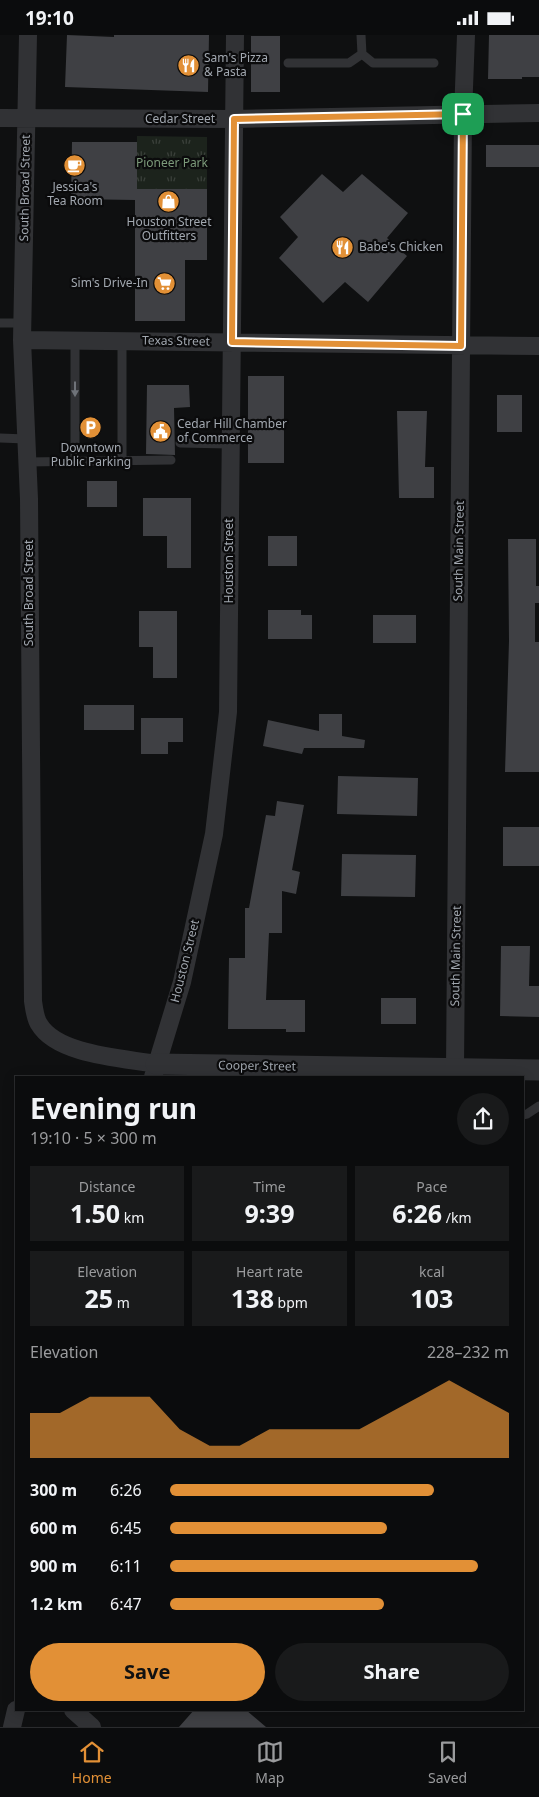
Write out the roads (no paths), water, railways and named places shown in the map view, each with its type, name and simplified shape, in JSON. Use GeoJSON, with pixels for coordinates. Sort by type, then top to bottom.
{"type":"FeatureCollection","features":[{"type":"Feature","properties":{"kind":"street","name":"South Broad Street"},"geometry":{"type":"LineString","coordinates":[[28,35],[22,331],[29,499],[32,1001],[39,1024],[53,1038],[68,1047],[154,1071]]}},
{"type":"Feature","properties":{"kind":"street","name":"Houston Street"},"geometry":{"type":"LineString","coordinates":[[154,1071],[182,982],[216,815],[228,711],[234,35]]}},
{"type":"Feature","properties":{"kind":"street","name":"South Main Street"},"geometry":{"type":"LineString","coordinates":[[452,1073],[463,114],[466,35]]}},
{"type":"Feature","properties":{"kind":"street","name":"Cedar Street"},"geometry":{"type":"LineString","coordinates":[[0,119],[234,119],[539,113]]}},
{"type":"Feature","properties":{"kind":"street","name":"Texas Street"},"geometry":{"type":"LineString","coordinates":[[22,331],[75,340],[539,346]]}},
{"type":"Feature","properties":{"kind":"street","name":"Cooper Street"},"geometry":{"type":"LineString","coordinates":[[154,1071],[452,1073],[539,1070]]}},
{"type":"Feature","properties":{"kind":"street"},"geometry":{"type":"LineString","coordinates":[[12,1727],[16,1711]]}},
{"type":"Feature","properties":{"kind":"street"},"geometry":{"type":"LineString","coordinates":[[74,1711],[92,1727]]}},
{"type":"Feature","properties":{"kind":"lane"},"geometry":{"type":"LineString","coordinates":[[361,35],[362,54],[372,63],[434,63]]}},
{"type":"Feature","properties":{"kind":"lane"},"geometry":{"type":"LineString","coordinates":[[288,63],[349,63],[362,54]]}},
{"type":"Feature","properties":{"kind":"lane"},"geometry":{"type":"LineString","coordinates":[[0,323],[22,331]]}},
{"type":"Feature","properties":{"kind":"lane"},"geometry":{"type":"LineString","coordinates":[[75,340],[75,460]]}},
{"type":"Feature","properties":{"kind":"lane"},"geometry":{"type":"LineString","coordinates":[[122,341],[122,460]]}},
{"type":"Feature","properties":{"kind":"lane"},"geometry":{"type":"LineString","coordinates":[[0,438],[26,439]]}},
{"type":"Feature","properties":{"kind":"lane"},"geometry":{"type":"LineString","coordinates":[[180,443],[229,444]]}},
{"type":"Feature","properties":{"kind":"lane"},"geometry":{"type":"LineString","coordinates":[[26,462],[171,460]]}},
{"type":"Feature","properties":{"kind":"lane"},"geometry":{"type":"LineString","coordinates":[[524,1115],[527,1115],[539,1106]]}},
{"type":"Feature","properties":{"kind":"place","name":"Sam's Pizza & Pasta"},"geometry":{"type":"Point","coordinates":[188,65]}},
{"type":"Feature","properties":{"kind":"place","name":"Jessica's Tea Room"},"geometry":{"type":"Point","coordinates":[75,166]}},
{"type":"Feature","properties":{"kind":"place","name":"Houston Street Outfitters"},"geometry":{"type":"Point","coordinates":[169,201]}},
{"type":"Feature","properties":{"kind":"place","name":"Babe's Chicken"},"geometry":{"type":"Point","coordinates":[343,247]}},
{"type":"Feature","properties":{"kind":"place","name":"Sim's Drive-In"},"geometry":{"type":"Point","coordinates":[164,283]}},
{"type":"Feature","properties":{"kind":"place","name":"Downtown Public Parking"},"geometry":{"type":"Point","coordinates":[91,427]}},
{"type":"Feature","properties":{"kind":"place","name":"Cedar Hill Chamber of Commerce"},"geometry":{"type":"Point","coordinates":[161,431]}},
{"type":"Feature","properties":{"kind":"park label","name":"Pioneer Park"},"geometry":{"type":"Point","coordinates":[172,163]}}]}
